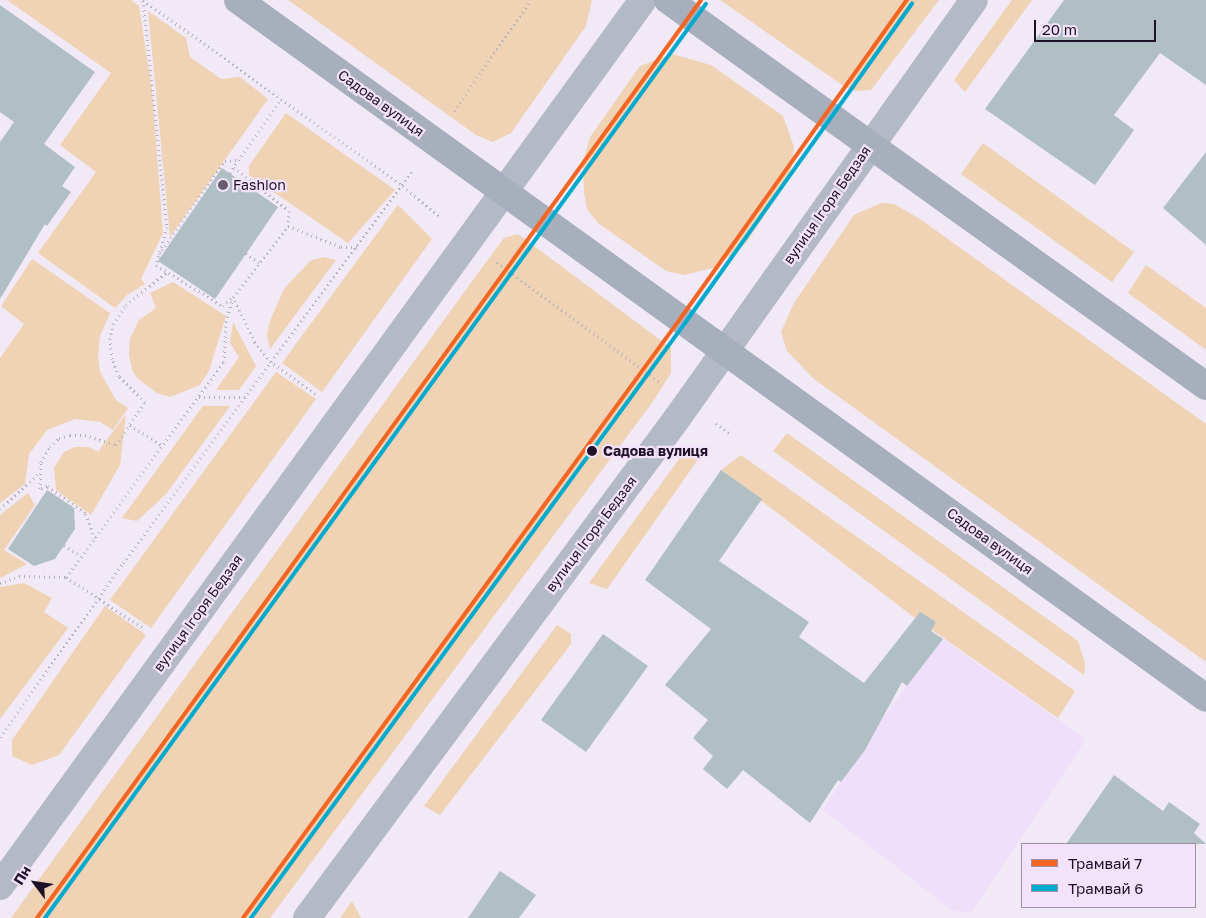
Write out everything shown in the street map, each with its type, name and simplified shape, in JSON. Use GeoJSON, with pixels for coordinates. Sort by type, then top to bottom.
{"type":"FeatureCollection","features":[{"type":"Feature","properties":{"kind":"main road","name":"Садова вулиця"},"geometry":{"type":"LineString","coordinates":[[238,0],[1206,698]]}},
{"type":"Feature","properties":{"kind":"main road"},"geometry":{"type":"LineString","coordinates":[[668,0],[1206,386]]}},
{"type":"Feature","properties":{"kind":"street","name":"вулиця Ігоря Бедзая"},"geometry":{"type":"LineString","coordinates":[[0,886],[643,0]]}},
{"type":"Feature","properties":{"kind":"street","name":"вулиця Ігоря Бедзая"},"geometry":{"type":"LineString","coordinates":[[307,918],[688,403],[974,0]]}},
{"type":"Feature","properties":{"kind":"path"},"geometry":{"type":"LineString","coordinates":[[143,0],[403,186],[468,240],[730,434]]}},
{"type":"Feature","properties":{"kind":"path"},"geometry":{"type":"LineString","coordinates":[[143,0],[167,227],[156,265],[223,306],[233,297],[288,226],[289,211],[234,167]]}},
{"type":"Feature","properties":{"kind":"path"},"geometry":{"type":"LineString","coordinates":[[0,737],[99,596],[403,186],[531,0]]}},
{"type":"Feature","properties":{"kind":"path"},"geometry":{"type":"LineString","coordinates":[[230,173],[282,100]]}},
{"type":"Feature","properties":{"kind":"path"},"geometry":{"type":"LineString","coordinates":[[158,254],[225,160],[238,160]]}},
{"type":"Feature","properties":{"kind":"path"},"geometry":{"type":"LineString","coordinates":[[288,226],[341,247],[358,247]]}},
{"type":"Feature","properties":{"kind":"path"},"geometry":{"type":"LineString","coordinates":[[246,253],[259,262]]}},
{"type":"Feature","properties":{"kind":"path"},"geometry":{"type":"LineString","coordinates":[[0,508],[39,473],[50,447],[59,438],[85,435],[116,445],[145,402],[119,376],[112,359],[114,324],[126,305],[167,272]]}},
{"type":"Feature","properties":{"kind":"path"},"geometry":{"type":"LineString","coordinates":[[233,297],[254,342],[271,362],[315,394]]}},
{"type":"Feature","properties":{"kind":"path"},"geometry":{"type":"LineString","coordinates":[[66,577],[224,362],[226,322],[233,297]]}},
{"type":"Feature","properties":{"kind":"path"},"geometry":{"type":"LineString","coordinates":[[198,398],[245,397]]}},
{"type":"Feature","properties":{"kind":"path"},"geometry":{"type":"LineString","coordinates":[[130,425],[162,446]]}},
{"type":"Feature","properties":{"kind":"path"},"geometry":{"type":"LineString","coordinates":[[39,473],[40,489],[47,486],[85,513],[95,538]]}},
{"type":"Feature","properties":{"kind":"path"},"geometry":{"type":"LineString","coordinates":[[64,545],[82,556]]}},
{"type":"Feature","properties":{"kind":"path"},"geometry":{"type":"LineString","coordinates":[[0,583],[19,576],[66,577],[99,596],[146,630]]}},
{"type":"Feature","properties":{"kind":"shaded area"},"geometry":{"type":"Polygon","coordinates":[[[7,0],[131,0],[139,6],[152,90],[163,233],[141,279],[145,284],[127,295],[115,308],[38,253],[96,172],[60,145],[111,73],[7,0]]]}},
{"type":"Feature","properties":{"kind":"shaded area"},"geometry":{"type":"Polygon","coordinates":[[[288,0],[592,0],[586,26],[511,133],[493,142],[476,135],[288,0]]]}},
{"type":"Feature","properties":{"kind":"shaded area"},"geometry":{"type":"Polygon","coordinates":[[[720,0],[939,0],[871,90],[856,91],[845,87],[720,0]]]}},
{"type":"Feature","properties":{"kind":"shaded area"},"geometry":{"type":"Polygon","coordinates":[[[1012,0],[1032,0],[965,92],[954,80],[1012,0]]]}},
{"type":"Feature","properties":{"kind":"shaded area"},"geometry":{"type":"Polygon","coordinates":[[[148,11],[186,38],[190,57],[221,79],[240,77],[268,99],[170,237],[148,11]]]}},
{"type":"Feature","properties":{"kind":"shaded area"},"geometry":{"type":"Polygon","coordinates":[[[672,54],[711,65],[783,116],[794,147],[790,177],[746,243],[716,267],[685,275],[666,271],[598,223],[587,209],[584,193],[583,162],[590,137],[640,66],[672,54]]]}},
{"type":"Feature","properties":{"kind":"shaded area"},"geometry":{"type":"Polygon","coordinates":[[[286,113],[395,190],[348,243],[249,175],[249,166],[286,113]]]}},
{"type":"Feature","properties":{"kind":"shaded area"},"geometry":{"type":"Polygon","coordinates":[[[983,143],[1134,252],[1112,282],[961,174],[983,143]]]}},
{"type":"Feature","properties":{"kind":"shaded area"},"geometry":{"type":"Polygon","coordinates":[[[881,203],[894,204],[920,219],[1206,424],[1206,662],[814,379],[787,351],[781,332],[794,303],[854,215],[881,203]]]}},
{"type":"Feature","properties":{"kind":"shaded area"},"geometry":{"type":"Polygon","coordinates":[[[398,205],[432,239],[322,392],[282,363],[398,205]]]}},
{"type":"Feature","properties":{"kind":"shaded area"},"geometry":{"type":"Polygon","coordinates":[[[518,234],[671,348],[671,373],[654,400],[270,918],[11,918],[478,273],[504,238],[518,234]]]}},
{"type":"Feature","properties":{"kind":"shaded area"},"geometry":{"type":"Polygon","coordinates":[[[323,257],[336,260],[270,349],[267,335],[270,321],[284,289],[310,261],[323,257]]]}},
{"type":"Feature","properties":{"kind":"shaded area"},"geometry":{"type":"Polygon","coordinates":[[[32,259],[110,313],[100,336],[98,355],[100,372],[116,400],[128,408],[113,430],[100,422],[75,419],[47,430],[29,454],[25,484],[0,503],[0,358],[24,324],[1,306],[32,259]]]}},
{"type":"Feature","properties":{"kind":"shaded area"},"geometry":{"type":"Polygon","coordinates":[[[1146,265],[1206,308],[1206,350],[1128,293],[1146,265]]]}},
{"type":"Feature","properties":{"kind":"shaded area"},"geometry":{"type":"Polygon","coordinates":[[[173,282],[226,316],[209,371],[200,385],[170,397],[157,393],[137,378],[132,370],[129,355],[130,338],[139,320],[156,308],[150,293],[173,282]]]}},
{"type":"Feature","properties":{"kind":"shaded area"},"geometry":{"type":"Polygon","coordinates":[[[233,322],[256,366],[239,390],[216,390],[239,357],[230,343],[233,322]]]}},
{"type":"Feature","properties":{"kind":"shaded area"},"geometry":{"type":"Polygon","coordinates":[[[276,372],[316,399],[151,628],[110,600],[276,372]]]}},
{"type":"Feature","properties":{"kind":"shaded area"},"geometry":{"type":"Polygon","coordinates":[[[203,406],[230,406],[166,494],[137,521],[122,518],[203,406]]]}},
{"type":"Feature","properties":{"kind":"shaded area"},"geometry":{"type":"Polygon","coordinates":[[[126,414],[120,465],[91,515],[56,490],[54,468],[64,452],[75,447],[89,447],[98,452],[126,414]]]}},
{"type":"Feature","properties":{"kind":"shaded area"},"geometry":{"type":"Polygon","coordinates":[[[787,433],[1078,641],[1085,663],[1084,675],[773,451],[787,433]]]}},
{"type":"Feature","properties":{"kind":"shaded area"},"geometry":{"type":"Polygon","coordinates":[[[690,444],[702,454],[607,589],[589,583],[690,444]]]}},
{"type":"Feature","properties":{"kind":"shaded area"},"geometry":{"type":"Polygon","coordinates":[[[741,455],[1075,691],[1058,718],[915,618],[721,470],[741,455]]]}},
{"type":"Feature","properties":{"kind":"shaded area"},"geometry":{"type":"Polygon","coordinates":[[[28,493],[35,505],[4,550],[27,564],[0,578],[0,515],[28,493]]]}},
{"type":"Feature","properties":{"kind":"shaded area"},"geometry":{"type":"Polygon","coordinates":[[[24,583],[52,598],[44,612],[68,628],[0,719],[0,587],[24,583]]]}},
{"type":"Feature","properties":{"kind":"shaded area"},"geometry":{"type":"Polygon","coordinates":[[[105,606],[146,635],[59,755],[32,765],[12,756],[12,740],[105,606]]]}},
{"type":"Feature","properties":{"kind":"shaded area"},"geometry":{"type":"Polygon","coordinates":[[[557,625],[571,634],[571,644],[440,815],[424,806],[557,625]]]}},
{"type":"Feature","properties":{"kind":"shaded area"},"geometry":{"type":"Polygon","coordinates":[[[943,639],[1086,739],[972,912],[953,911],[823,810],[888,711],[943,639]]]}},
{"type":"Feature","properties":{"kind":"shaded area"},"geometry":{"type":"Polygon","coordinates":[[[352,901],[361,918],[340,918],[352,901]]]}},
{"type":"Feature","properties":{"kind":"building"},"geometry":{"type":"Polygon","coordinates":[[[1064,0],[1206,0],[1206,85],[1160,53],[1114,115],[1134,130],[1095,185],[985,109],[1064,0]]]}},
{"type":"Feature","properties":{"kind":"building"},"geometry":{"type":"Polygon","coordinates":[[[0,5],[95,72],[44,144],[75,167],[62,186],[71,192],[47,226],[45,224],[0,299],[0,142],[14,122],[0,112],[0,5]]]}},
{"type":"Feature","properties":{"kind":"building"},"geometry":{"type":"Polygon","coordinates":[[[1206,152],[1206,245],[1163,208],[1206,152]]]}},
{"type":"Feature","properties":{"kind":"building"},"geometry":{"type":"Polygon","coordinates":[[[222,168],[278,207],[215,299],[158,261],[222,168]]]}},
{"type":"Feature","properties":{"kind":"building"},"geometry":{"type":"Polygon","coordinates":[[[721,470],[762,499],[719,561],[809,622],[799,637],[864,683],[920,612],[936,622],[931,631],[943,639],[907,686],[902,682],[865,750],[841,782],[838,780],[810,823],[743,770],[727,789],[703,769],[713,756],[693,738],[708,720],[665,685],[711,629],[645,580],[721,470]]]}},
{"type":"Feature","properties":{"kind":"building"},"geometry":{"type":"Polygon","coordinates":[[[47,490],[74,508],[75,529],[55,559],[34,566],[8,549],[47,490]]]}},
{"type":"Feature","properties":{"kind":"building"},"geometry":{"type":"Polygon","coordinates":[[[603,634],[648,666],[586,752],[541,720],[603,634]]]}},
{"type":"Feature","properties":{"kind":"building"},"geometry":{"type":"Polygon","coordinates":[[[1114,775],[1163,811],[1169,802],[1200,824],[1194,833],[1206,844],[1196,843],[1067,843],[1114,775]]]}},
{"type":"Feature","properties":{"kind":"building"},"geometry":{"type":"Polygon","coordinates":[[[500,871],[536,895],[519,918],[468,918],[500,871]]]}},
{"type":"Feature","properties":{"kind":"tram line","name":"7"},"geometry":{"type":"LineString","coordinates":[[37,918],[701,0]]}},
{"type":"Feature","properties":{"kind":"tram line","name":"7"},"geometry":{"type":"LineString","coordinates":[[243,918],[680,319],[907,0]]}},
{"type":"Feature","properties":{"kind":"tram line","name":"6"},"geometry":{"type":"LineString","coordinates":[[45,918],[706,4]]}},
{"type":"Feature","properties":{"kind":"tram line","name":"6"},"geometry":{"type":"LineString","coordinates":[[251,918],[685,323],[912,4]]}},
{"type":"Feature","properties":{"kind":"place","name":"Fashion"},"geometry":{"type":"Point","coordinates":[223,185]}},
{"type":"Feature","properties":{"kind":"place","name":"Садова вулиця"},"geometry":{"type":"Point","coordinates":[592,451]}}]}
